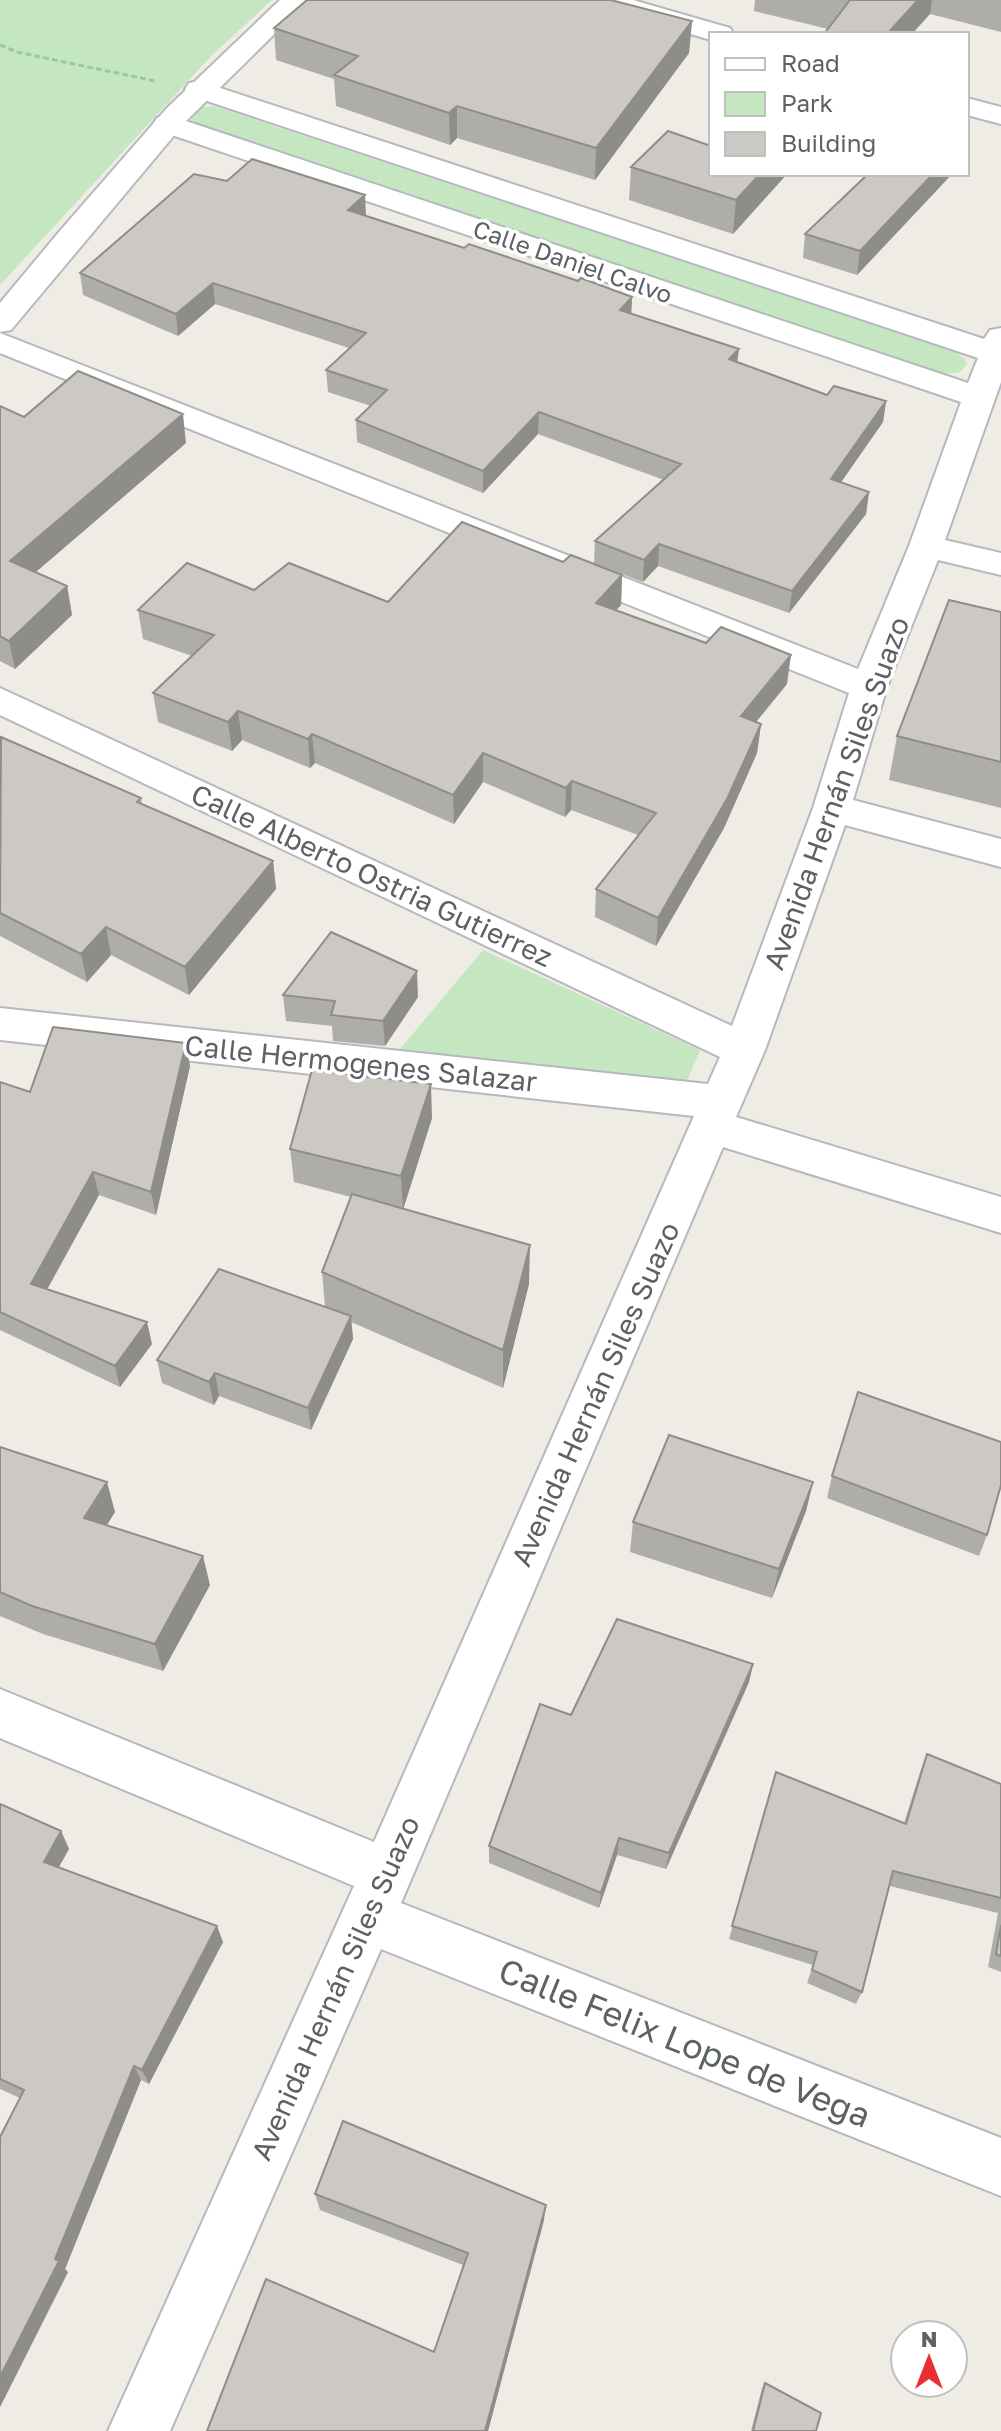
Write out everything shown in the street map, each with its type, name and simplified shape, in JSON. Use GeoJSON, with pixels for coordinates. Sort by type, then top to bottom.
{"type":"FeatureCollection","features":[{"type":"Feature","properties":{"kind":"street"},"geometry":{"type":"LineString","coordinates":[[0,323],[199,89],[296,0]]}},
{"type":"Feature","properties":{"kind":"street"},"geometry":{"type":"LineString","coordinates":[[604,0],[713,32]]}},
{"type":"Feature","properties":{"kind":"street","name":"Calle Daniel Calvo"},"geometry":{"type":"LineString","coordinates":[[199,89],[998,345]]}},
{"type":"Feature","properties":{"kind":"street"},"geometry":{"type":"LineString","coordinates":[[969,107],[1001,116]]}},
{"type":"Feature","properties":{"kind":"street","name":"Calle Daniel Calvo"},"geometry":{"type":"LineString","coordinates":[[167,124],[980,398]]}},
{"type":"Feature","properties":{"kind":"street"},"geometry":{"type":"LineString","coordinates":[[0,342],[869,687]]}},
{"type":"Feature","properties":{"kind":"street","name":"Avenida Hernán Siles Suazo"},"geometry":{"type":"LineString","coordinates":[[139,2431],[377,1895],[744,1050],[832,808],[869,687],[926,546],[998,345]]}},
{"type":"Feature","properties":{"kind":"street"},"geometry":{"type":"LineString","coordinates":[[926,546],[1001,564]]}},
{"type":"Feature","properties":{"kind":"street","name":"Calle Alberto Ostria Gutierrez"},"geometry":{"type":"LineString","coordinates":[[0,700],[744,1050]]}},
{"type":"Feature","properties":{"kind":"street"},"geometry":{"type":"LineString","coordinates":[[832,808],[1001,853]]}},
{"type":"Feature","properties":{"kind":"street","name":"Calle Hermogenes Salazar"},"geometry":{"type":"LineString","coordinates":[[0,1024],[717,1114],[1001,1215]]}},
{"type":"Feature","properties":{"kind":"street","name":"Calle Felix Lope de Vega"},"geometry":{"type":"LineString","coordinates":[[0,1713],[377,1895],[1001,2167]]}},
{"type":"Feature","properties":{"kind":"path"},"geometry":{"type":"LineString","coordinates":[[0,45],[17,52],[199,89]]}},
{"type":"Feature","properties":{"kind":"green space"},"geometry":{"type":"Polygon","coordinates":[[[0,0],[272,0],[212,55],[0,285],[0,0]]]}},
{"type":"Feature","properties":{"kind":"green space"},"geometry":{"type":"Polygon","coordinates":[[[214,106],[954,351],[967,364],[960,372],[944,374],[198,125],[191,119],[199,108],[214,106]]]}},
{"type":"Feature","properties":{"kind":"green space"},"geometry":{"type":"Polygon","coordinates":[[[483,950],[700,1050],[686,1083],[400,1049],[483,950]]]}},
{"type":"Feature","properties":{"kind":"building"},"geometry":{"type":"Polygon","coordinates":[[[307,0],[611,0],[692,21],[596,148],[457,106],[449,113],[334,75],[358,56],[274,28],[307,0]]]}},
{"type":"Feature","properties":{"kind":"building"},"geometry":{"type":"Polygon","coordinates":[[[850,0],[918,0],[889,32],[826,32],[850,0]]]}},
{"type":"Feature","properties":{"kind":"building"},"geometry":{"type":"Polygon","coordinates":[[[668,131],[709,145],[709,176],[758,176],[736,200],[631,167],[668,131]]]}},
{"type":"Feature","properties":{"kind":"building"},"geometry":{"type":"Polygon","coordinates":[[[252,159],[365,195],[348,210],[464,248],[469,244],[578,281],[581,278],[632,297],[620,310],[739,349],[729,359],[827,395],[834,386],[886,401],[831,479],[869,492],[792,591],[659,544],[644,560],[595,541],[681,464],[539,412],[483,471],[356,420],[387,390],[326,370],[366,333],[213,283],[176,314],[80,273],[194,174],[227,181],[252,159]]]}},
{"type":"Feature","properties":{"kind":"building"},"geometry":{"type":"Polygon","coordinates":[[[866,176],[931,176],[860,251],[805,234],[866,176]]]}},
{"type":"Feature","properties":{"kind":"building"},"geometry":{"type":"Polygon","coordinates":[[[78,371],[183,414],[10,561],[67,586],[9,641],[0,636],[0,406],[24,417],[78,371]]]}},
{"type":"Feature","properties":{"kind":"building"},"geometry":{"type":"Polygon","coordinates":[[[462,522],[563,562],[571,555],[622,575],[596,603],[706,643],[721,627],[791,655],[741,716],[761,724],[727,799],[658,918],[596,889],[656,813],[572,781],[566,788],[483,753],[453,795],[312,734],[308,739],[238,711],[228,722],[153,693],[214,635],[138,610],[187,563],[254,590],[289,563],[388,602],[462,522]]]}},
{"type":"Feature","properties":{"kind":"building"},"geometry":{"type":"Polygon","coordinates":[[[949,600],[1001,612],[1001,762],[897,736],[949,600]]]}},
{"type":"Feature","properties":{"kind":"building"},"geometry":{"type":"Polygon","coordinates":[[[1,737],[141,798],[137,802],[273,861],[185,967],[106,927],[81,954],[0,913],[1,737]]]}},
{"type":"Feature","properties":{"kind":"building"},"geometry":{"type":"Polygon","coordinates":[[[331,932],[417,971],[383,1021],[331,1015],[335,1001],[283,995],[331,932]]]}},
{"type":"Feature","properties":{"kind":"building"},"geometry":{"type":"Polygon","coordinates":[[[53,1027],[186,1043],[151,1192],[93,1172],[31,1284],[147,1322],[115,1366],[0,1312],[0,1082],[30,1092],[53,1027]]]}},
{"type":"Feature","properties":{"kind":"building"},"geometry":{"type":"Polygon","coordinates":[[[312,1070],[431,1084],[401,1176],[290,1149],[312,1070]]]}},
{"type":"Feature","properties":{"kind":"building"},"geometry":{"type":"Polygon","coordinates":[[[352,1194],[530,1245],[503,1350],[322,1272],[352,1194]]]}},
{"type":"Feature","properties":{"kind":"building"},"geometry":{"type":"Polygon","coordinates":[[[219,1269],[351,1316],[308,1408],[215,1373],[209,1382],[157,1360],[219,1269]]]}},
{"type":"Feature","properties":{"kind":"building"},"geometry":{"type":"Polygon","coordinates":[[[858,1392],[1001,1442],[1001,1485],[987,1535],[832,1476],[858,1392]]]}},
{"type":"Feature","properties":{"kind":"building"},"geometry":{"type":"Polygon","coordinates":[[[669,1435],[813,1482],[779,1569],[633,1522],[669,1435]]]}},
{"type":"Feature","properties":{"kind":"building"},"geometry":{"type":"Polygon","coordinates":[[[0,1447],[107,1482],[84,1518],[203,1556],[155,1644],[32,1606],[0,1592],[0,1447]]]}},
{"type":"Feature","properties":{"kind":"building"},"geometry":{"type":"Polygon","coordinates":[[[617,1619],[753,1664],[669,1853],[619,1838],[601,1893],[489,1846],[540,1704],[571,1715],[617,1619]]]}},
{"type":"Feature","properties":{"kind":"building"},"geometry":{"type":"Polygon","coordinates":[[[927,1754],[1001,1784],[1001,1898],[893,1871],[862,1992],[812,1970],[817,1952],[732,1926],[776,1772],[906,1824],[927,1754]]]}},
{"type":"Feature","properties":{"kind":"building"},"geometry":{"type":"Polygon","coordinates":[[[0,1804],[61,1831],[44,1862],[217,1926],[142,2070],[134,2066],[55,2259],[59,2261],[0,2377],[0,2137],[24,2090],[0,2079],[0,1804]]]}},
{"type":"Feature","properties":{"kind":"building"},"geometry":{"type":"Polygon","coordinates":[[[1001,1925],[1001,1956],[996,1954],[1001,1925]]]}},
{"type":"Feature","properties":{"kind":"building"},"geometry":{"type":"Polygon","coordinates":[[[343,2121],[546,2205],[485,2431],[207,2431],[266,2279],[434,2352],[468,2253],[315,2194],[343,2121]]]}},
{"type":"Feature","properties":{"kind":"building"},"geometry":{"type":"Polygon","coordinates":[[[765,2383],[821,2413],[816,2431],[753,2431],[765,2383]]]}}]}
